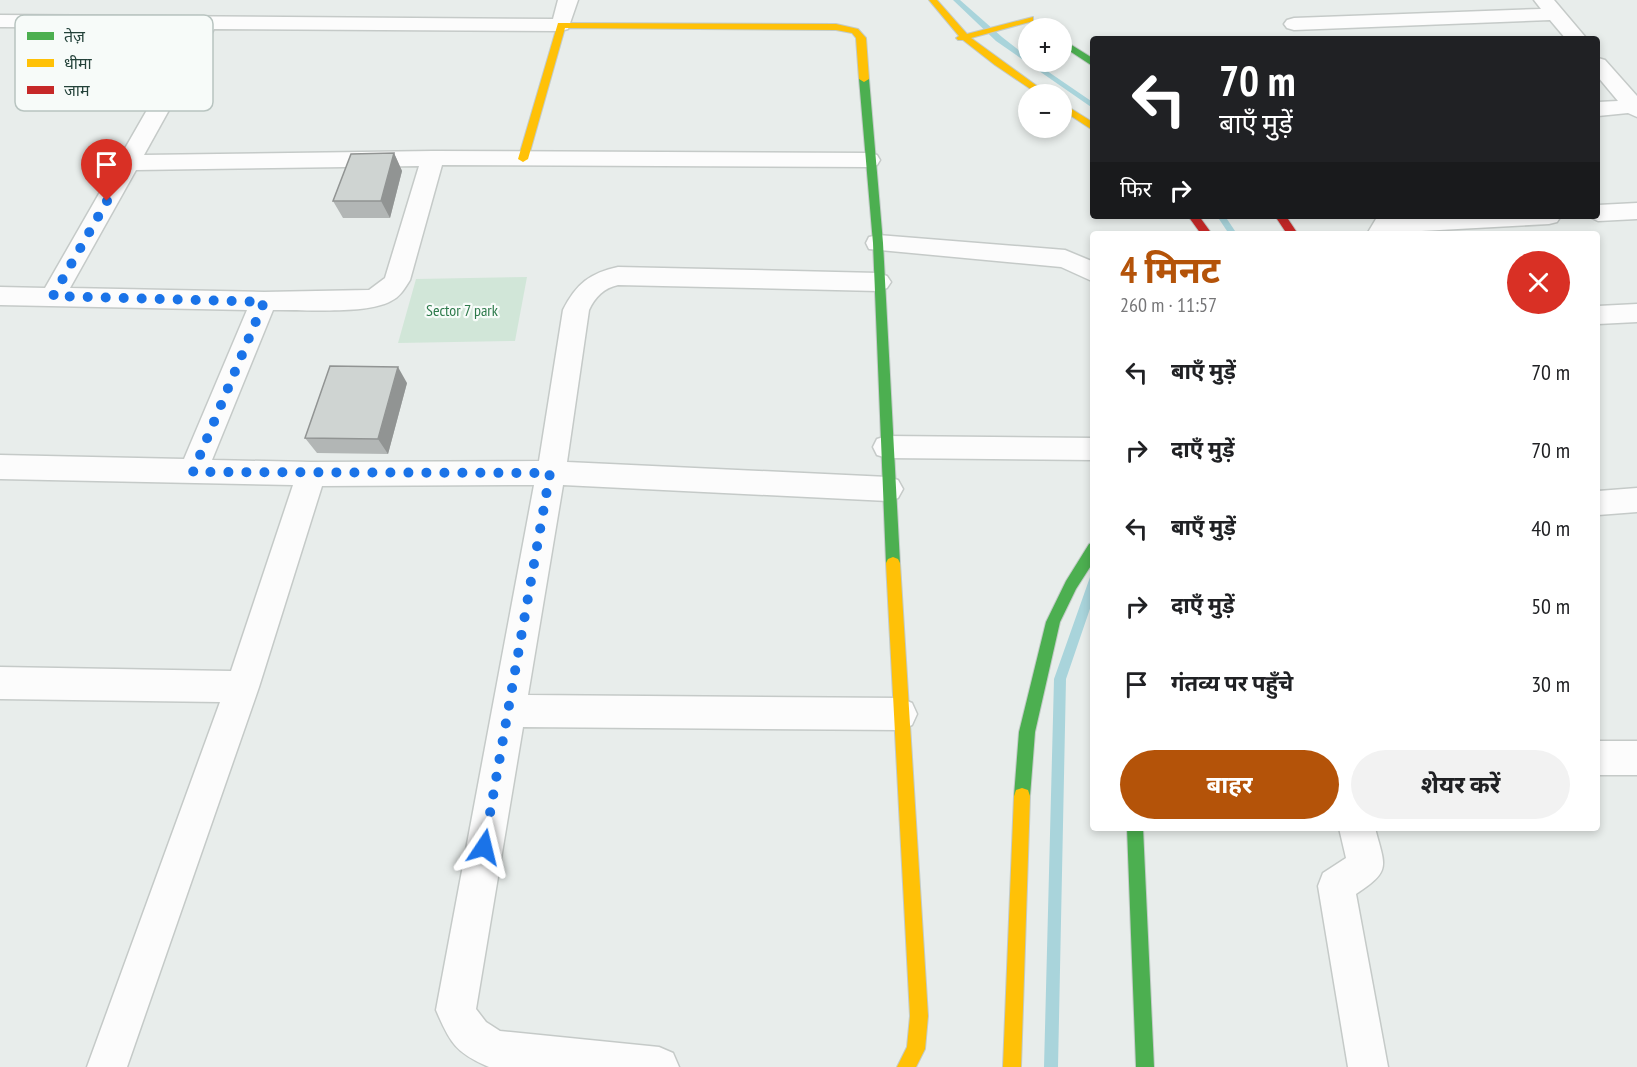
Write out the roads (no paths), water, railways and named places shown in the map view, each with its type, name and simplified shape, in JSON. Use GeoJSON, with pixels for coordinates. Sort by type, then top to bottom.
{"type":"FeatureCollection","features":[{"type":"Feature","properties":{"kind":"street"},"geometry":{"type":"LineString","coordinates":[[523,159],[568,0]]}},
{"type":"Feature","properties":{"kind":"street"},"geometry":{"type":"LineString","coordinates":[[933,0],[942,16],[961,38],[1029,84]]}},
{"type":"Feature","properties":{"kind":"street"},"geometry":{"type":"LineString","coordinates":[[1018,6],[1022,18]]}},
{"type":"Feature","properties":{"kind":"street"},"geometry":{"type":"LineString","coordinates":[[1294,24],[1550,7],[1574,36]]}},
{"type":"Feature","properties":{"kind":"street"},"geometry":{"type":"LineString","coordinates":[[213,22],[389,15],[561,25],[836,27],[855,31],[861,38],[869,160],[878,243],[888,489],[919,1016],[918,1041],[913,1060],[906,1067]]}},
{"type":"Feature","properties":{"kind":"street"},"geometry":{"type":"LineString","coordinates":[[0,21],[15,21]]}},
{"type":"Feature","properties":{"kind":"street"},"geometry":{"type":"LineString","coordinates":[[961,38],[1018,22]]}},
{"type":"Feature","properties":{"kind":"street"},"geometry":{"type":"LineString","coordinates":[[1072,49],[1090,61]]}},
{"type":"Feature","properties":{"kind":"street"},"geometry":{"type":"LineString","coordinates":[[1600,66],[1636,108]]}},
{"type":"Feature","properties":{"kind":"street"},"geometry":{"type":"LineString","coordinates":[[1600,108],[1636,108]]}},
{"type":"Feature","properties":{"kind":"street"},"geometry":{"type":"LineString","coordinates":[[53,296],[158,111]]}},
{"type":"Feature","properties":{"kind":"street"},"geometry":{"type":"LineString","coordinates":[[1072,113],[1090,125]]}},
{"type":"Feature","properties":{"kind":"street"},"geometry":{"type":"LineString","coordinates":[[129,163],[433,158],[869,160]]}},
{"type":"Feature","properties":{"kind":"street"},"geometry":{"type":"LineString","coordinates":[[0,296],[264,302],[369,299],[388,292],[397,280],[433,158]]}},
{"type":"Feature","properties":{"kind":"street"},"geometry":{"type":"LineString","coordinates":[[1600,213],[1637,211]]}},
{"type":"Feature","properties":{"kind":"street"},"geometry":{"type":"LineString","coordinates":[[1195,219],[1205,231]]}},
{"type":"Feature","properties":{"kind":"street"},"geometry":{"type":"LineString","coordinates":[[1381,231],[1384,225],[1494,219]]}},
{"type":"Feature","properties":{"kind":"street"},"geometry":{"type":"LineString","coordinates":[[878,243],[1065,259],[1090,271]]}},
{"type":"Feature","properties":{"kind":"street"},"geometry":{"type":"LineString","coordinates":[[659,1067],[500,1051],[475,1041],[464,1030],[456,1010],[550,473],[576,310],[582,296],[592,284],[604,278],[618,276],[878,282]]}},
{"type":"Feature","properties":{"kind":"street"},"geometry":{"type":"LineString","coordinates":[[193,472],[264,302]]}},
{"type":"Feature","properties":{"kind":"street"},"geometry":{"type":"LineString","coordinates":[[1600,315],[1637,313]]}},
{"type":"Feature","properties":{"kind":"street"},"geometry":{"type":"LineString","coordinates":[[887,447],[1090,449]]}},
{"type":"Feature","properties":{"kind":"street"},"geometry":{"type":"LineString","coordinates":[[0,467],[311,474],[550,473],[888,489]]}},
{"type":"Feature","properties":{"kind":"street"},"geometry":{"type":"LineString","coordinates":[[107,1067],[242,687],[311,474]]}},
{"type":"Feature","properties":{"kind":"street"},"geometry":{"type":"LineString","coordinates":[[1600,503],[1637,500]]}},
{"type":"Feature","properties":{"kind":"street"},"geometry":{"type":"LineString","coordinates":[[1012,1067],[1019,830],[1027,732],[1053,622],[1071,585],[1090,554]]}},
{"type":"Feature","properties":{"kind":"street"},"geometry":{"type":"LineString","coordinates":[[0,683],[242,687]]}},
{"type":"Feature","properties":{"kind":"street"},"geometry":{"type":"LineString","coordinates":[[508,711],[900,714]]}},
{"type":"Feature","properties":{"kind":"street"},"geometry":{"type":"LineString","coordinates":[[1600,758],[1637,758]]}},
{"type":"Feature","properties":{"kind":"street"},"geometry":{"type":"LineString","coordinates":[[1135,831],[1145,1067]]}},
{"type":"Feature","properties":{"kind":"street"},"geometry":{"type":"LineString","coordinates":[[1358,831],[1366,866],[1336,886],[1368,1067]]}},
{"type":"Feature","properties":{"kind":"waterway"},"geometry":{"type":"LineString","coordinates":[[956,0],[1018,53]]}},
{"type":"Feature","properties":{"kind":"waterway"},"geometry":{"type":"LineString","coordinates":[[1044,72],[1090,104]]}},
{"type":"Feature","properties":{"kind":"waterway"},"geometry":{"type":"LineString","coordinates":[[1223,219],[1231,231]]}},
{"type":"Feature","properties":{"kind":"waterway"},"geometry":{"type":"LineString","coordinates":[[1051,1067],[1060,679],[1090,592]]}},
{"type":"Feature","properties":{"kind":"park label","name":"Sector 7 park"},"geometry":{"type":"Point","coordinates":[462,310]}}]}
